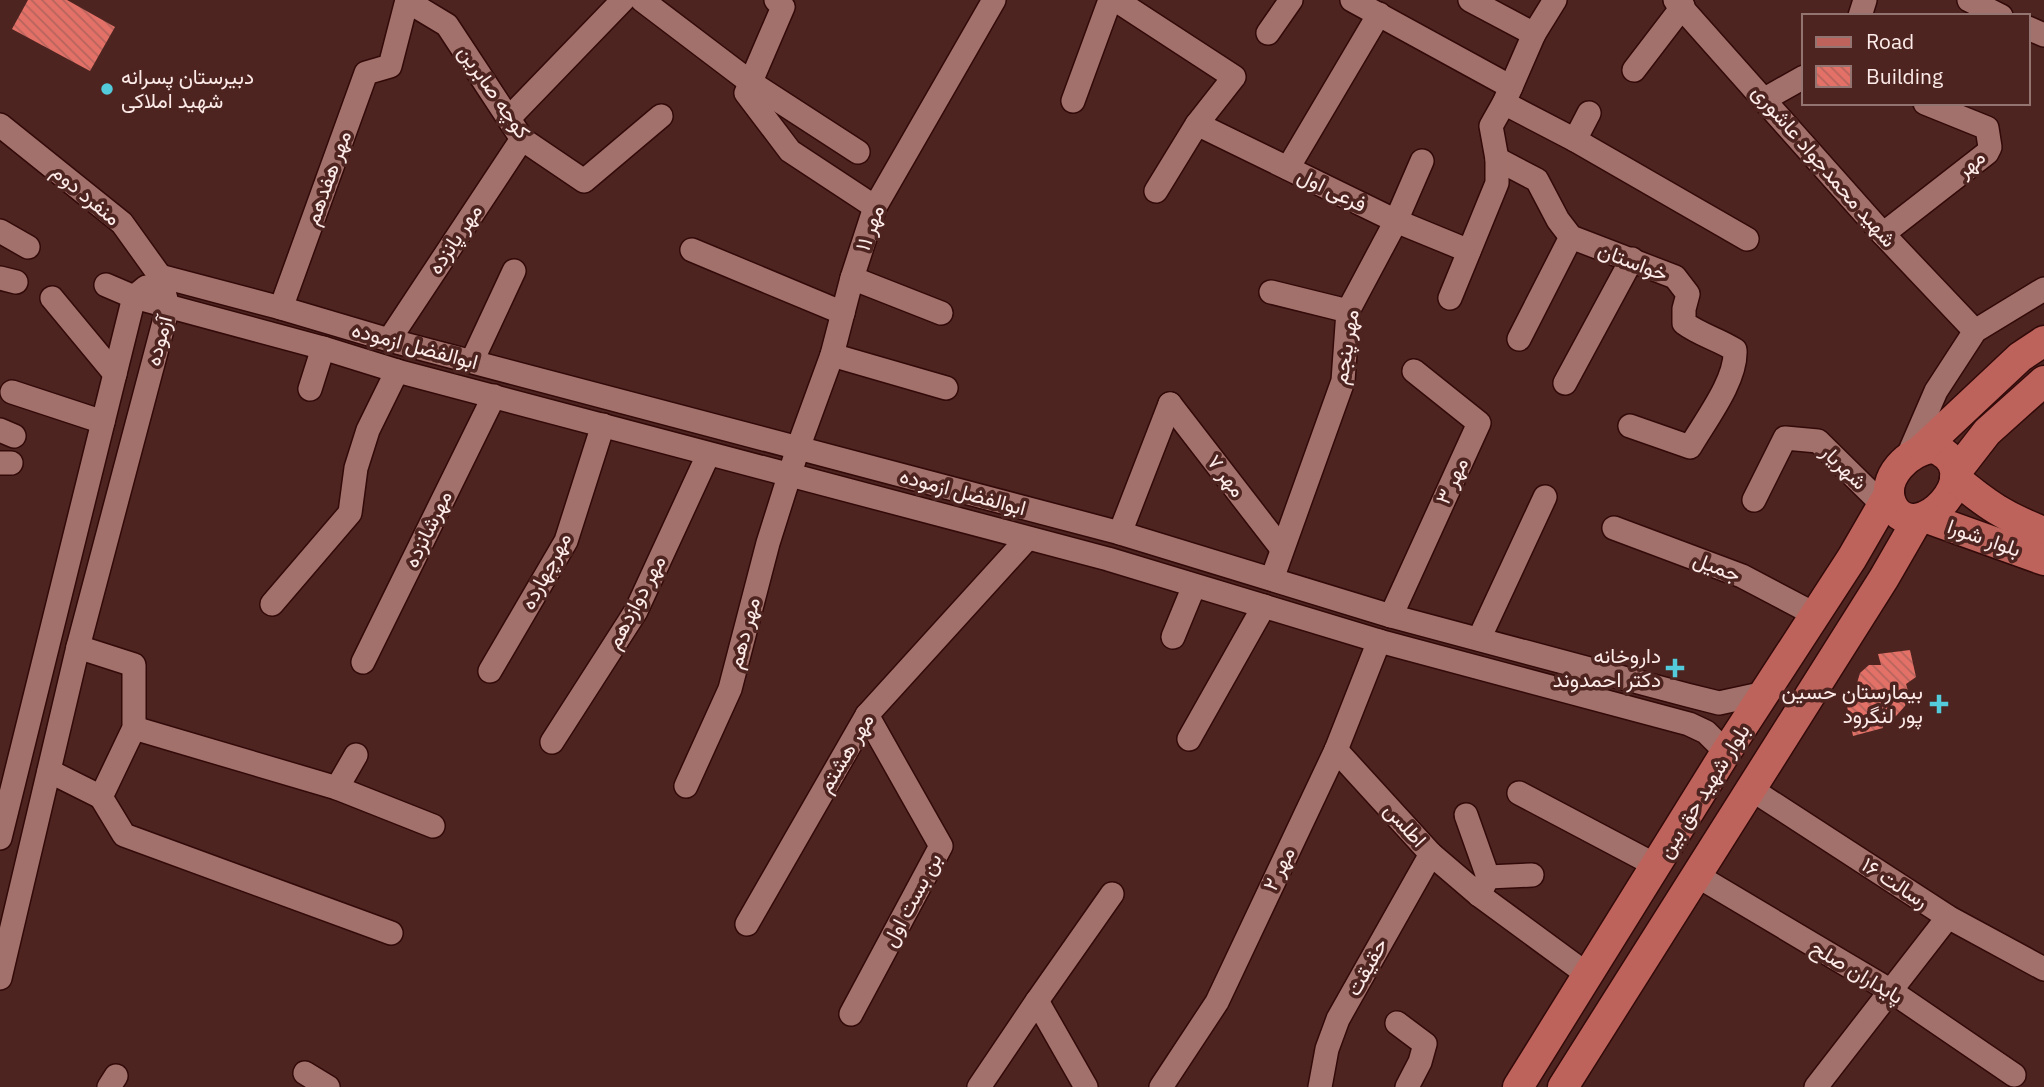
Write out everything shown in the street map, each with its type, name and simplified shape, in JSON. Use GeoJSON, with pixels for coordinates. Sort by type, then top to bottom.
{"type":"FeatureCollection","features":[{"type":"Feature","properties":{"kind":"main road"},"geometry":{"type":"LineString","coordinates":[[2044,341],[2020,358],[1899,466],[1886,499],[1900,514],[1911,519],[1932,513],[1946,500],[1955,475],[1987,432],[2044,381]]}},
{"type":"Feature","properties":{"kind":"main road"},"geometry":{"type":"LineString","coordinates":[[1915,453],[1934,448],[1945,452],[1952,461],[1955,475]]}},
{"type":"Feature","properties":{"kind":"main road","name":"بلوار شورا"},"geometry":{"type":"LineString","coordinates":[[1955,475],[1992,508],[2015,521],[2044,532]]}},
{"type":"Feature","properties":{"kind":"main road","name":"بلوار شهید حق بین"},"geometry":{"type":"LineString","coordinates":[[1518,1087],[1727,752],[1816,615],[1886,499]]}},
{"type":"Feature","properties":{"kind":"main road","name":"بلوار شورا"},"geometry":{"type":"LineString","coordinates":[[1921,518],[2044,560]]}},
{"type":"Feature","properties":{"kind":"main road","name":"بلوار شهید حق بین"},"geometry":{"type":"LineString","coordinates":[[1563,1087],[1921,518]]}},
{"type":"Feature","properties":{"kind":"street","name":"کوچه صابرین"},"geometry":{"type":"LineString","coordinates":[[407,0],[447,25],[522,139],[584,181],[661,116]]}},
{"type":"Feature","properties":{"kind":"street","name":"مهر هفدهم"},"geometry":{"type":"LineString","coordinates":[[281,308],[366,73],[390,66],[407,0]]}},
{"type":"Feature","properties":{"kind":"street"},"geometry":{"type":"LineString","coordinates":[[509,118],[623,0]]}},
{"type":"Feature","properties":{"kind":"street"},"geometry":{"type":"LineString","coordinates":[[642,0],[750,82],[858,152]]}},
{"type":"Feature","properties":{"kind":"street"},"geometry":{"type":"LineString","coordinates":[[776,0],[783,7],[746,93],[790,151],[875,207]]}},
{"type":"Feature","properties":{"kind":"street","name":"مهر ۱۱"},"geometry":{"type":"LineString","coordinates":[[790,475],[832,355],[852,278],[875,207],[994,0]]}},
{"type":"Feature","properties":{"kind":"street"},"geometry":{"type":"LineString","coordinates":[[1073,101],[1110,0]]}},
{"type":"Feature","properties":{"kind":"street"},"geometry":{"type":"LineString","coordinates":[[1116,0],[1234,77],[1197,124],[1156,191]]}},
{"type":"Feature","properties":{"kind":"street"},"geometry":{"type":"LineString","coordinates":[[1268,33],[1291,0]]}},
{"type":"Feature","properties":{"kind":"street"},"geometry":{"type":"LineString","coordinates":[[1352,0],[1379,14],[1575,140],[1747,239]]}},
{"type":"Feature","properties":{"kind":"street"},"geometry":{"type":"LineString","coordinates":[[1470,0],[1534,34]]}},
{"type":"Feature","properties":{"kind":"street"},"geometry":{"type":"LineString","coordinates":[[1450,298],[1497,183],[1497,159],[1491,126],[1508,95],[1534,34],[1555,0]]}},
{"type":"Feature","properties":{"kind":"street"},"geometry":{"type":"LineString","coordinates":[[1969,0],[1997,14]]}},
{"type":"Feature","properties":{"kind":"street"},"geometry":{"type":"LineString","coordinates":[[1634,70],[1679,3]]}},
{"type":"Feature","properties":{"kind":"street","name":"شهید محمدجواد عاشوری"},"geometry":{"type":"LineString","coordinates":[[1679,3],[1883,234],[1975,331]]}},
{"type":"Feature","properties":{"kind":"street"},"geometry":{"type":"LineString","coordinates":[[1288,168],[1379,14]]}},
{"type":"Feature","properties":{"kind":"street"},"geometry":{"type":"LineString","coordinates":[[1765,99],[1802,78]]}},
{"type":"Feature","properties":{"kind":"street","name":"مهر"},"geometry":{"type":"LineString","coordinates":[[1883,234],[1987,153],[1990,147],[1987,128],[1930,105]]}},
{"type":"Feature","properties":{"kind":"street"},"geometry":{"type":"LineString","coordinates":[[1575,140],[1589,113]]}},
{"type":"Feature","properties":{"kind":"street","name":"فرعی اول"},"geometry":{"type":"LineString","coordinates":[[1197,124],[1396,221],[1469,251]]}},
{"type":"Feature","properties":{"kind":"street","name":"منفرد دوم"},"geometry":{"type":"LineString","coordinates":[[0,125],[122,223],[160,276]]}},
{"type":"Feature","properties":{"kind":"street","name":"مهر پانزده"},"geometry":{"type":"LineString","coordinates":[[388,340],[522,139]]}},
{"type":"Feature","properties":{"kind":"street","name":"خواستان"},"geometry":{"type":"LineString","coordinates":[[1497,159],[1538,180],[1558,219],[1571,237],[1675,277],[1688,294],[1684,323],[1699,334],[1719,340],[1735,350],[1735,362],[1726,385],[1690,447],[1630,426]]}},
{"type":"Feature","properties":{"kind":"street","name":"مهر پنجم"},"geometry":{"type":"LineString","coordinates":[[1272,579],[1343,382],[1348,311],[1396,221],[1422,161]]}},
{"type":"Feature","properties":{"kind":"street"},"geometry":{"type":"LineString","coordinates":[[0,231],[28,247]]}},
{"type":"Feature","properties":{"kind":"street"},"geometry":{"type":"LineString","coordinates":[[1519,339],[1571,237]]}},
{"type":"Feature","properties":{"kind":"street"},"geometry":{"type":"LineString","coordinates":[[692,250],[843,313]]}},
{"type":"Feature","properties":{"kind":"street"},"geometry":{"type":"LineString","coordinates":[[1565,383],[1632,259]]}},
{"type":"Feature","properties":{"kind":"street"},"geometry":{"type":"LineString","coordinates":[[472,361],[514,271]]}},
{"type":"Feature","properties":{"kind":"street","name":"ابوالفضل ازموده"},"geometry":{"type":"LineString","coordinates":[[160,276],[388,340],[1120,533],[1391,616],[1719,703],[1765,693]]}},
{"type":"Feature","properties":{"kind":"street","name":"آزموده"},"geometry":{"type":"LineString","coordinates":[[0,838],[134,297],[160,276],[168,307],[78,648],[0,978]]}},
{"type":"Feature","properties":{"kind":"street"},"geometry":{"type":"LineString","coordinates":[[852,278],[941,313]]}},
{"type":"Feature","properties":{"kind":"street","name":"ابوالفضل ازموده"},"geometry":{"type":"LineString","coordinates":[[106,285],[134,297],[397,371],[1108,559],[1379,640],[1689,724],[1706,732],[1727,752]]}},
{"type":"Feature","properties":{"kind":"street"},"geometry":{"type":"LineString","coordinates":[[1915,453],[1936,391],[1975,331],[2044,289]]}},
{"type":"Feature","properties":{"kind":"street"},"geometry":{"type":"LineString","coordinates":[[1271,292],[1348,311]]}},
{"type":"Feature","properties":{"kind":"street"},"geometry":{"type":"LineString","coordinates":[[52,298],[115,374]]}},
{"type":"Feature","properties":{"kind":"street"},"geometry":{"type":"LineString","coordinates":[[310,389],[323,348]]}},
{"type":"Feature","properties":{"kind":"street"},"geometry":{"type":"LineString","coordinates":[[832,355],[946,388]]}},
{"type":"Feature","properties":{"kind":"street"},"geometry":{"type":"LineString","coordinates":[[272,604],[350,513],[356,468],[368,430],[397,371]]}},
{"type":"Feature","properties":{"kind":"street","name":"مهر ۳"},"geometry":{"type":"LineString","coordinates":[[1391,616],[1479,422],[1414,371]]}},
{"type":"Feature","properties":{"kind":"street"},"geometry":{"type":"LineString","coordinates":[[12,392],[103,422]]}},
{"type":"Feature","properties":{"kind":"street","name":"مهرشانزده"},"geometry":{"type":"LineString","coordinates":[[363,662],[494,396]]}},
{"type":"Feature","properties":{"kind":"street","name":"مهر ۷"},"geometry":{"type":"LineString","coordinates":[[1120,533],[1170,404],[1282,549]]}},
{"type":"Feature","properties":{"kind":"street","name":"مهرچهارده"},"geometry":{"type":"LineString","coordinates":[[490,671],[565,541],[603,425]]}},
{"type":"Feature","properties":{"kind":"street","name":"شهریار"},"geometry":{"type":"LineString","coordinates":[[1754,500],[1784,438],[1818,441],[1886,499]]}},
{"type":"Feature","properties":{"kind":"street","name":"مهر دوازدهم"},"geometry":{"type":"LineString","coordinates":[[552,742],[636,611],[708,455]]}},
{"type":"Feature","properties":{"kind":"street","name":"مهر دهم"},"geometry":{"type":"LineString","coordinates":[[686,786],[730,689],[768,543],[790,475]]}},
{"type":"Feature","properties":{"kind":"street"},"geometry":{"type":"LineString","coordinates":[[1479,639],[1545,497]]}},
{"type":"Feature","properties":{"kind":"street","name":"جمیل"},"geometry":{"type":"LineString","coordinates":[[1614,528],[1742,576],[1816,615]]}},
{"type":"Feature","properties":{"kind":"street","name":"مهر هشتم"},"geometry":{"type":"LineString","coordinates":[[747,924],[866,715],[1027,539]]}},
{"type":"Feature","properties":{"kind":"street"},"geometry":{"type":"LineString","coordinates":[[1173,637],[1194,586]]}},
{"type":"Feature","properties":{"kind":"street"},"geometry":{"type":"LineString","coordinates":[[1189,739],[1264,606]]}},
{"type":"Feature","properties":{"kind":"street","name":"مهر ۲"},"geometry":{"type":"LineString","coordinates":[[1161,1087],[1217,1002],[1336,750],[1379,640]]}},
{"type":"Feature","properties":{"kind":"street"},"geometry":{"type":"LineString","coordinates":[[78,648],[134,665],[134,728],[101,797]]}},
{"type":"Feature","properties":{"kind":"street","name":"بن بست اول"},"geometry":{"type":"LineString","coordinates":[[851,1014],[942,846],[866,715]]}},
{"type":"Feature","properties":{"kind":"street"},"geometry":{"type":"LineString","coordinates":[[134,728],[337,788],[433,827]]}},
{"type":"Feature","properties":{"kind":"street","name":"اطلس"},"geometry":{"type":"LineString","coordinates":[[1336,750],[1431,854],[1484,886],[1588,975]]}},
{"type":"Feature","properties":{"kind":"street"},"geometry":{"type":"LineString","coordinates":[[337,788],[356,755]]}},
{"type":"Feature","properties":{"kind":"street"},"geometry":{"type":"LineString","coordinates":[[49,771],[101,797],[124,835],[391,933]]}},
{"type":"Feature","properties":{"kind":"street","name":"رسالت ۱۶"},"geometry":{"type":"LineString","coordinates":[[1751,789],[1948,917],[2044,969]]}},
{"type":"Feature","properties":{"kind":"street"},"geometry":{"type":"LineString","coordinates":[[1519,793],[1657,866]]}},
{"type":"Feature","properties":{"kind":"street"},"geometry":{"type":"LineString","coordinates":[[1466,815],[1484,886],[1532,875]]}},
{"type":"Feature","properties":{"kind":"street","name":"حقیقت"},"geometry":{"type":"LineString","coordinates":[[1320,1087],[1327,1049],[1339,1019],[1431,854]]}},
{"type":"Feature","properties":{"kind":"street","name":"پایداران صلح"},"geometry":{"type":"LineString","coordinates":[[1696,875],[1891,991],[2014,1075]]}},
{"type":"Feature","properties":{"kind":"street"},"geometry":{"type":"LineString","coordinates":[[979,1087],[1112,894]]}},
{"type":"Feature","properties":{"kind":"street"},"geometry":{"type":"LineString","coordinates":[[1816,1087],[1948,917]]}},
{"type":"Feature","properties":{"kind":"street"},"geometry":{"type":"LineString","coordinates":[[1037,1001],[1086,1087]]}},
{"type":"Feature","properties":{"kind":"street"},"geometry":{"type":"LineString","coordinates":[[1397,1023],[1425,1044],[1420,1062],[1407,1087]]}},
{"type":"Feature","properties":{"kind":"street"},"geometry":{"type":"LineString","coordinates":[[305,1073],[328,1087]]}},
{"type":"Feature","properties":{"kind":"building"},"geometry":{"type":"Polygon","coordinates":[[[28,0],[67,0],[115,27],[90,71],[12,29],[28,0]]]}},
{"type":"Feature","properties":{"kind":"building"},"geometry":{"type":"Polygon","coordinates":[[[1910,650],[1916,677],[1906,684],[1909,694],[1905,706],[1896,716],[1883,719],[1883,728],[1853,736],[1847,706],[1852,700],[1860,673],[1869,665],[1881,665],[1878,654],[1910,650]]]}},
{"type":"Feature","properties":{"kind":"place","name":"دبیرستان پسرانه شهید املاکی"},"geometry":{"type":"Point","coordinates":[107,89]}},
{"type":"Feature","properties":{"kind":"place","name":"داروخانه دکتر احمدوند"},"geometry":{"type":"Point","coordinates":[1675,668]}},
{"type":"Feature","properties":{"kind":"place","name":"بیمارستان حسین پور لنگرود"},"geometry":{"type":"Point","coordinates":[1939,704]}}]}
